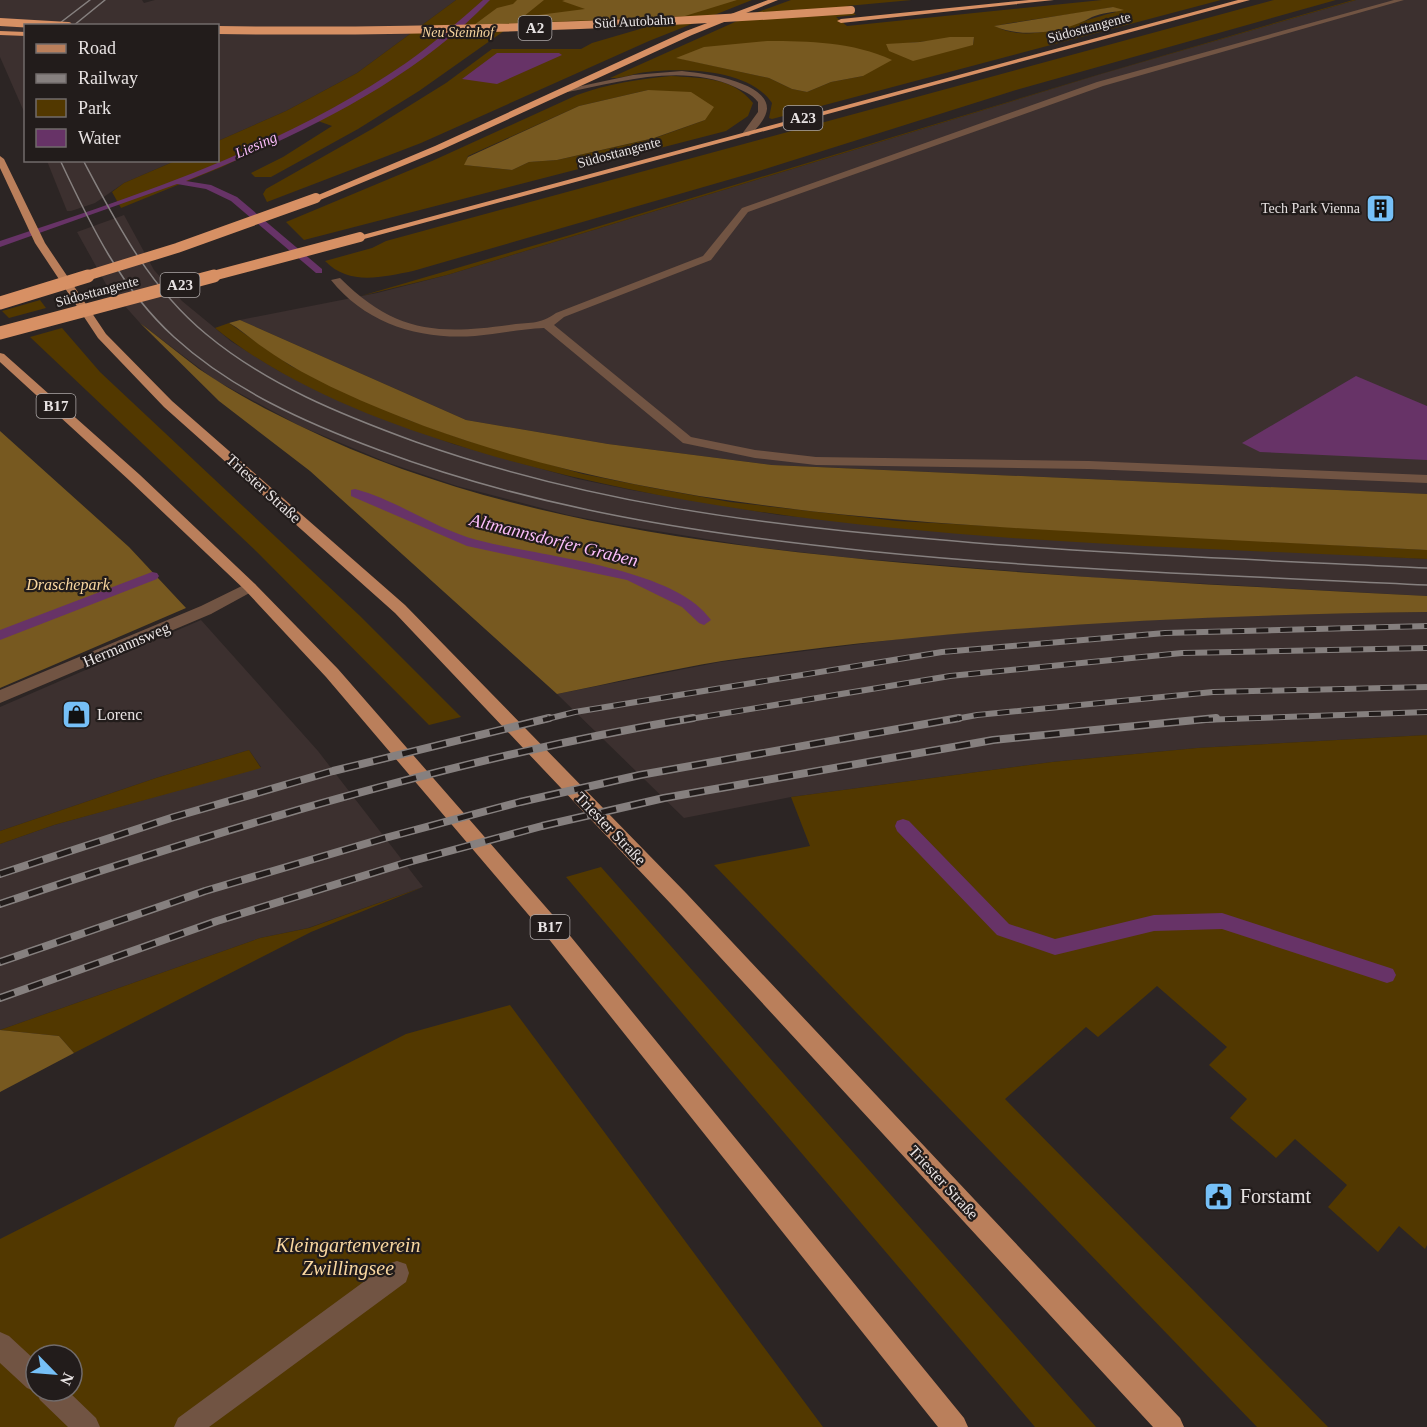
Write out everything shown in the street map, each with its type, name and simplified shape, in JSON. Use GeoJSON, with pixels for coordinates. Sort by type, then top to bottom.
{"type":"FeatureCollection","features":[{"type":"Feature","properties":{"kind":"highway","name":"Südosttangente"},"geometry":{"type":"LineString","coordinates":[[0,303],[177,248],[316,198],[438,148],[689,33],[774,0]]}},
{"type":"Feature","properties":{"kind":"highway"},"geometry":{"type":"LineString","coordinates":[[886,7],[964,0]]}},
{"type":"Feature","properties":{"kind":"highway"},"geometry":{"type":"LineString","coordinates":[[830,22],[1050,0]]}},
{"type":"Feature","properties":{"kind":"highway","name":"Südosttangente"},"geometry":{"type":"LineString","coordinates":[[0,333],[1246,0]]}},
{"type":"Feature","properties":{"kind":"highway","name":"Süd Autobahn"},"geometry":{"type":"LineString","coordinates":[[219,30],[378,32],[564,28],[863,9]]}},
{"type":"Feature","properties":{"kind":"highway"},"geometry":{"type":"LineString","coordinates":[[0,22],[34,24]]}},
{"type":"Feature","properties":{"kind":"highway","name":"Süd Autobahn"},"geometry":{"type":"LineString","coordinates":[[672,32],[719,30]]}},
{"type":"Feature","properties":{"kind":"highway"},"geometry":{"type":"LineString","coordinates":[[0,33],[24,34]]}},
{"type":"Feature","properties":{"kind":"main road","name":"Triester Straße"},"geometry":{"type":"LineString","coordinates":[[0,159],[40,243],[102,336],[168,404],[400,609],[679,898],[1171,1427]]}},
{"type":"Feature","properties":{"kind":"main road","name":"B17"},"geometry":{"type":"LineString","coordinates":[[0,356],[135,478],[250,587],[332,673],[551,927],[955,1427]]}},
{"type":"Feature","properties":{"kind":"lane"},"geometry":{"type":"LineString","coordinates":[[336,280],[365,308],[381,318],[426,332],[473,333],[547,325],[560,315],[707,258],[745,210],[1100,84],[1401,0]]}},
{"type":"Feature","properties":{"kind":"lane"},"geometry":{"type":"LineString","coordinates":[[562,91],[670,73],[722,78],[739,84],[759,96],[763,106],[761,117],[746,134]]}},
{"type":"Feature","properties":{"kind":"lane"},"geometry":{"type":"LineString","coordinates":[[547,325],[687,440],[754,454],[816,461],[1089,465],[1427,479]]}},
{"type":"Feature","properties":{"kind":"lane","name":"Hermannsweg"},"geometry":{"type":"LineString","coordinates":[[0,697],[206,610],[250,587]]}},
{"type":"Feature","properties":{"kind":"lane"},"geometry":{"type":"LineString","coordinates":[[187,1427],[397,1273]]}},
{"type":"Feature","properties":{"kind":"lane"},"geometry":{"type":"LineString","coordinates":[[0,1345],[24,1368]]}},
{"type":"Feature","properties":{"kind":"lane"},"geometry":{"type":"LineString","coordinates":[[62,1403],[87,1427]]}},
{"type":"Feature","properties":{"kind":"shaded area"},"geometry":{"type":"Polygon","coordinates":[[[0,0],[142,0],[144,3],[155,0],[456,0],[357,73],[286,111],[219,141],[219,24],[24,24],[24,112],[0,57],[0,0]]]}},
{"type":"Feature","properties":{"kind":"shaded area"},"geometry":{"type":"Polygon","coordinates":[[[1356,0],[1427,0],[1427,494],[772,465],[608,444],[466,420],[240,320],[377,293],[447,275],[1101,74],[1356,0]]]}},
{"type":"Feature","properties":{"kind":"shaded area"},"geometry":{"type":"Polygon","coordinates":[[[47,162],[173,162],[124,183],[95,203],[67,211],[47,162]]]}},
{"type":"Feature","properties":{"kind":"shaded area"},"geometry":{"type":"Polygon","coordinates":[[[124,215],[154,270],[182,301],[232,342],[279,371],[356,408],[453,444],[578,479],[779,515],[977,534],[1427,559],[1427,596],[1099,578],[852,558],[755,547],[568,515],[457,486],[386,462],[300,426],[215,380],[140,323],[107,286],[77,232],[124,215]]]}},
{"type":"Feature","properties":{"kind":"shaded area"},"geometry":{"type":"Polygon","coordinates":[[[1427,612],[1427,735],[1197,748],[1052,762],[791,797],[684,818],[557,694],[720,662],[915,637],[1069,624],[1272,614],[1427,612]]]}},
{"type":"Feature","properties":{"kind":"shaded area"},"geometry":{"type":"Polygon","coordinates":[[[201,620],[318,751],[423,887],[308,928],[260,938],[0,1030],[0,844],[54,825],[261,767],[249,750],[156,778],[0,831],[0,707],[201,620]]]}},
{"type":"Feature","properties":{"kind":"green space","name":"Neu Steinhof"},"geometry":{"type":"Polygon","coordinates":[[[456,0],[752,0],[649,41],[421,143],[267,202],[263,194],[266,189],[372,129],[446,83],[492,49],[581,49],[592,43],[681,17],[514,24],[419,91],[358,129],[271,177],[255,177],[251,173],[283,157],[332,126],[318,121],[222,167],[121,208],[112,192],[124,183],[173,162],[219,162],[219,141],[286,111],[357,73],[456,0]]]}},
{"type":"Feature","properties":{"kind":"green space"},"geometry":{"type":"Polygon","coordinates":[[[517,0],[544,0],[523,17],[585,9],[562,1],[565,0],[737,0],[685,16],[474,25],[497,8],[513,4],[517,0]]]}},
{"type":"Feature","properties":{"kind":"green space"},"geometry":{"type":"Polygon","coordinates":[[[791,0],[912,0],[847,6],[856,15],[836,17],[847,26],[1102,0],[1221,0],[772,119],[769,118],[772,103],[762,92],[732,77],[679,70],[610,78],[755,13],[791,0]],[[1113,7],[995,26],[1024,33],[1056,30],[1116,12],[1113,7]],[[974,37],[886,45],[973,45],[974,37]],[[678,58],[769,78],[792,89],[807,92],[831,82],[863,76],[678,58]]]}},
{"type":"Feature","properties":{"kind":"green space"},"geometry":{"type":"Polygon","coordinates":[[[1274,0],[1336,0],[1016,90],[759,171],[413,271],[378,277],[355,277],[334,269],[325,261],[372,248],[386,241],[1274,0]]]}},
{"type":"Feature","properties":{"kind":"green space"},"geometry":{"type":"Polygon","coordinates":[[[1356,0],[1101,74],[447,275],[361,296],[1097,75],[1356,0]]]}},
{"type":"Feature","properties":{"kind":"green space"},"geometry":{"type":"Polygon","coordinates":[[[1113,7],[1124,10],[1100,14],[1057,30],[1031,33],[1005,30],[994,26],[1113,7]]]}},
{"type":"Feature","properties":{"kind":"green space"},"geometry":{"type":"Polygon","coordinates":[[[950,37],[974,37],[973,45],[913,61],[889,51],[886,44],[920,42],[950,37]]]}},
{"type":"Feature","properties":{"kind":"green space"},"geometry":{"type":"Polygon","coordinates":[[[767,41],[815,42],[846,46],[892,60],[863,76],[831,82],[807,92],[792,89],[769,78],[676,58],[704,47],[767,41]]]}},
{"type":"Feature","properties":{"kind":"green space"},"geometry":{"type":"Polygon","coordinates":[[[671,76],[716,80],[736,88],[753,103],[748,116],[726,131],[304,240],[286,222],[432,161],[577,95],[635,80],[671,76]],[[648,90],[579,106],[468,156],[465,165],[512,170],[529,162],[557,160],[655,138],[705,120],[648,90]]]}},
{"type":"Feature","properties":{"kind":"green space"},"geometry":{"type":"Polygon","coordinates":[[[648,90],[691,92],[714,107],[705,120],[654,138],[557,160],[529,162],[512,170],[464,165],[468,157],[579,106],[648,90]]]}},
{"type":"Feature","properties":{"kind":"green space"},"geometry":{"type":"Polygon","coordinates":[[[40,300],[46,308],[9,318],[2,311],[40,300]]]}},
{"type":"Feature","properties":{"kind":"green space"},"geometry":{"type":"Polygon","coordinates":[[[240,320],[466,420],[608,444],[772,465],[1427,494],[1427,550],[867,517],[687,494],[598,477],[510,454],[424,426],[340,391],[292,366],[229,323],[240,320]]]}},
{"type":"Feature","properties":{"kind":"green space"},"geometry":{"type":"Polygon","coordinates":[[[140,323],[199,369],[285,419],[369,457],[443,483],[518,504],[671,535],[904,563],[1100,578],[1427,596],[1427,612],[1162,620],[898,639],[722,661],[557,694],[310,471],[219,401],[140,323]]]}},
{"type":"Feature","properties":{"kind":"green space"},"geometry":{"type":"Polygon","coordinates":[[[229,323],[291,366],[406,419],[465,440],[583,474],[653,488],[730,502],[897,521],[1427,550],[1427,559],[953,534],[835,522],[718,505],[601,483],[486,454],[415,431],[344,404],[277,370],[215,328],[229,323]]]}},
{"type":"Feature","properties":{"kind":"green space"},"geometry":{"type":"Polygon","coordinates":[[[62,328],[100,372],[359,615],[461,717],[429,725],[257,552],[30,337],[62,328]]]}},
{"type":"Feature","properties":{"kind":"green space","name":"Draschepark"},"geometry":{"type":"Polygon","coordinates":[[[0,431],[129,547],[186,608],[0,688],[0,431]]]}},
{"type":"Feature","properties":{"kind":"green space"},"geometry":{"type":"Polygon","coordinates":[[[1427,735],[1427,1245],[1425,1249],[1399,1226],[1378,1252],[1328,1207],[1347,1185],[1295,1139],[1276,1158],[1230,1118],[1247,1099],[1209,1065],[1227,1047],[1157,986],[1098,1037],[1086,1027],[1005,1099],[1328,1427],[1257,1427],[714,865],[810,846],[791,797],[1052,762],[1197,748],[1427,735]]]}},
{"type":"Feature","properties":{"kind":"green space"},"geometry":{"type":"Polygon","coordinates":[[[249,750],[261,768],[54,825],[0,844],[0,831],[156,778],[249,750]]]}},
{"type":"Feature","properties":{"kind":"green space"},"geometry":{"type":"Polygon","coordinates":[[[601,867],[1096,1427],[1035,1427],[566,877],[601,867]]]}},
{"type":"Feature","properties":{"kind":"green space"},"geometry":{"type":"Polygon","coordinates":[[[423,887],[311,932],[74,1053],[59,1036],[0,1030],[260,938],[309,928],[423,887]]]}},
{"type":"Feature","properties":{"kind":"green space","name":"Kleingartenverein Zwillingsee"},"geometry":{"type":"Polygon","coordinates":[[[510,1005],[823,1427],[0,1427],[0,1239],[406,1034],[510,1005]]]}},
{"type":"Feature","properties":{"kind":"green space"},"geometry":{"type":"Polygon","coordinates":[[[0,1030],[59,1036],[74,1053],[0,1092],[0,1030]]]}},
{"type":"Feature","properties":{"kind":"water"},"geometry":{"type":"Polygon","coordinates":[[[497,53],[559,53],[562,55],[497,84],[462,79],[497,53]]]}},
{"type":"Feature","properties":{"kind":"water"},"geometry":{"type":"Polygon","coordinates":[[[1356,376],[1427,406],[1427,460],[1260,452],[1242,443],[1356,376]]]}},
{"type":"Feature","properties":{"kind":"waterway","name":"Liesing"},"geometry":{"type":"LineString","coordinates":[[0,244],[158,189],[310,122],[406,66],[487,0]]}},
{"type":"Feature","properties":{"kind":"waterway"},"geometry":{"type":"LineString","coordinates":[[178,182],[208,187],[234,199],[319,271]]}},
{"type":"Feature","properties":{"kind":"waterway","name":"Altmannsdorfer Graben"},"geometry":{"type":"LineString","coordinates":[[355,493],[472,543],[631,577],[687,604],[704,620]]}},
{"type":"Feature","properties":{"kind":"waterway","name":"Altmannsdorfer Graben"},"geometry":{"type":"LineString","coordinates":[[0,635],[152,576]]}},
{"type":"Feature","properties":{"kind":"waterway","name":"Altmannsdorfer Graben"},"geometry":{"type":"LineString","coordinates":[[903,826],[1003,930],[1055,947],[1154,923],[1222,921],[1387,975]]}},
{"type":"Feature","properties":{"kind":"tram line"},"geometry":{"type":"LineString","coordinates":[[59,24],[90,0]]}},
{"type":"Feature","properties":{"kind":"tram line"},"geometry":{"type":"LineString","coordinates":[[75,24],[105,0]]}},
{"type":"Feature","properties":{"kind":"tram line"},"geometry":{"type":"LineString","coordinates":[[61,162],[95,231],[123,277],[155,318],[196,356],[245,389],[297,416],[352,440],[438,471],[498,488],[620,516],[805,544],[937,558],[1077,568],[1427,585]]}},
{"type":"Feature","properties":{"kind":"tram line"},"geometry":{"type":"LineString","coordinates":[[84,162],[122,231],[151,275],[186,316],[206,334],[254,369],[306,397],[416,442],[479,463],[606,495],[735,518],[800,526],[1055,549],[1427,568]]}},
{"type":"Feature","properties":{"kind":"railway"},"geometry":{"type":"LineString","coordinates":[[543,720],[575,712],[942,652],[1165,633],[1427,626]]}},
{"type":"Feature","properties":{"kind":"railway"},"geometry":{"type":"LineString","coordinates":[[684,720],[950,676],[1182,653],[1427,648]]}},
{"type":"Feature","properties":{"kind":"railway"},"geometry":{"type":"LineString","coordinates":[[950,720],[977,715],[1213,692],[1427,687]]}},
{"type":"Feature","properties":{"kind":"railway"},"geometry":{"type":"LineString","coordinates":[[1201,720],[1427,712]]}},
{"type":"Feature","properties":{"kind":"railway"},"geometry":{"type":"LineString","coordinates":[[0,874],[174,817],[333,771],[549,718]]}},
{"type":"Feature","properties":{"kind":"railway"},"geometry":{"type":"LineString","coordinates":[[0,904],[171,848],[343,797],[517,753],[693,718]]}},
{"type":"Feature","properties":{"kind":"railway"},"geometry":{"type":"LineString","coordinates":[[0,962],[205,891],[385,838],[520,802],[640,775],[959,718]]}},
{"type":"Feature","properties":{"kind":"railway"},"geometry":{"type":"LineString","coordinates":[[0,998],[217,921],[405,863],[542,826],[664,798],[993,740],[1216,718]]}},
{"type":"Feature","properties":{"kind":"place","name":"Tech Park Vienna"},"geometry":{"type":"Point","coordinates":[1381,208]}},
{"type":"Feature","properties":{"kind":"place","name":"Lorenc"},"geometry":{"type":"Point","coordinates":[76,714]}},
{"type":"Feature","properties":{"kind":"place","name":"Forstamt"},"geometry":{"type":"Point","coordinates":[1219,1196]}}]}
